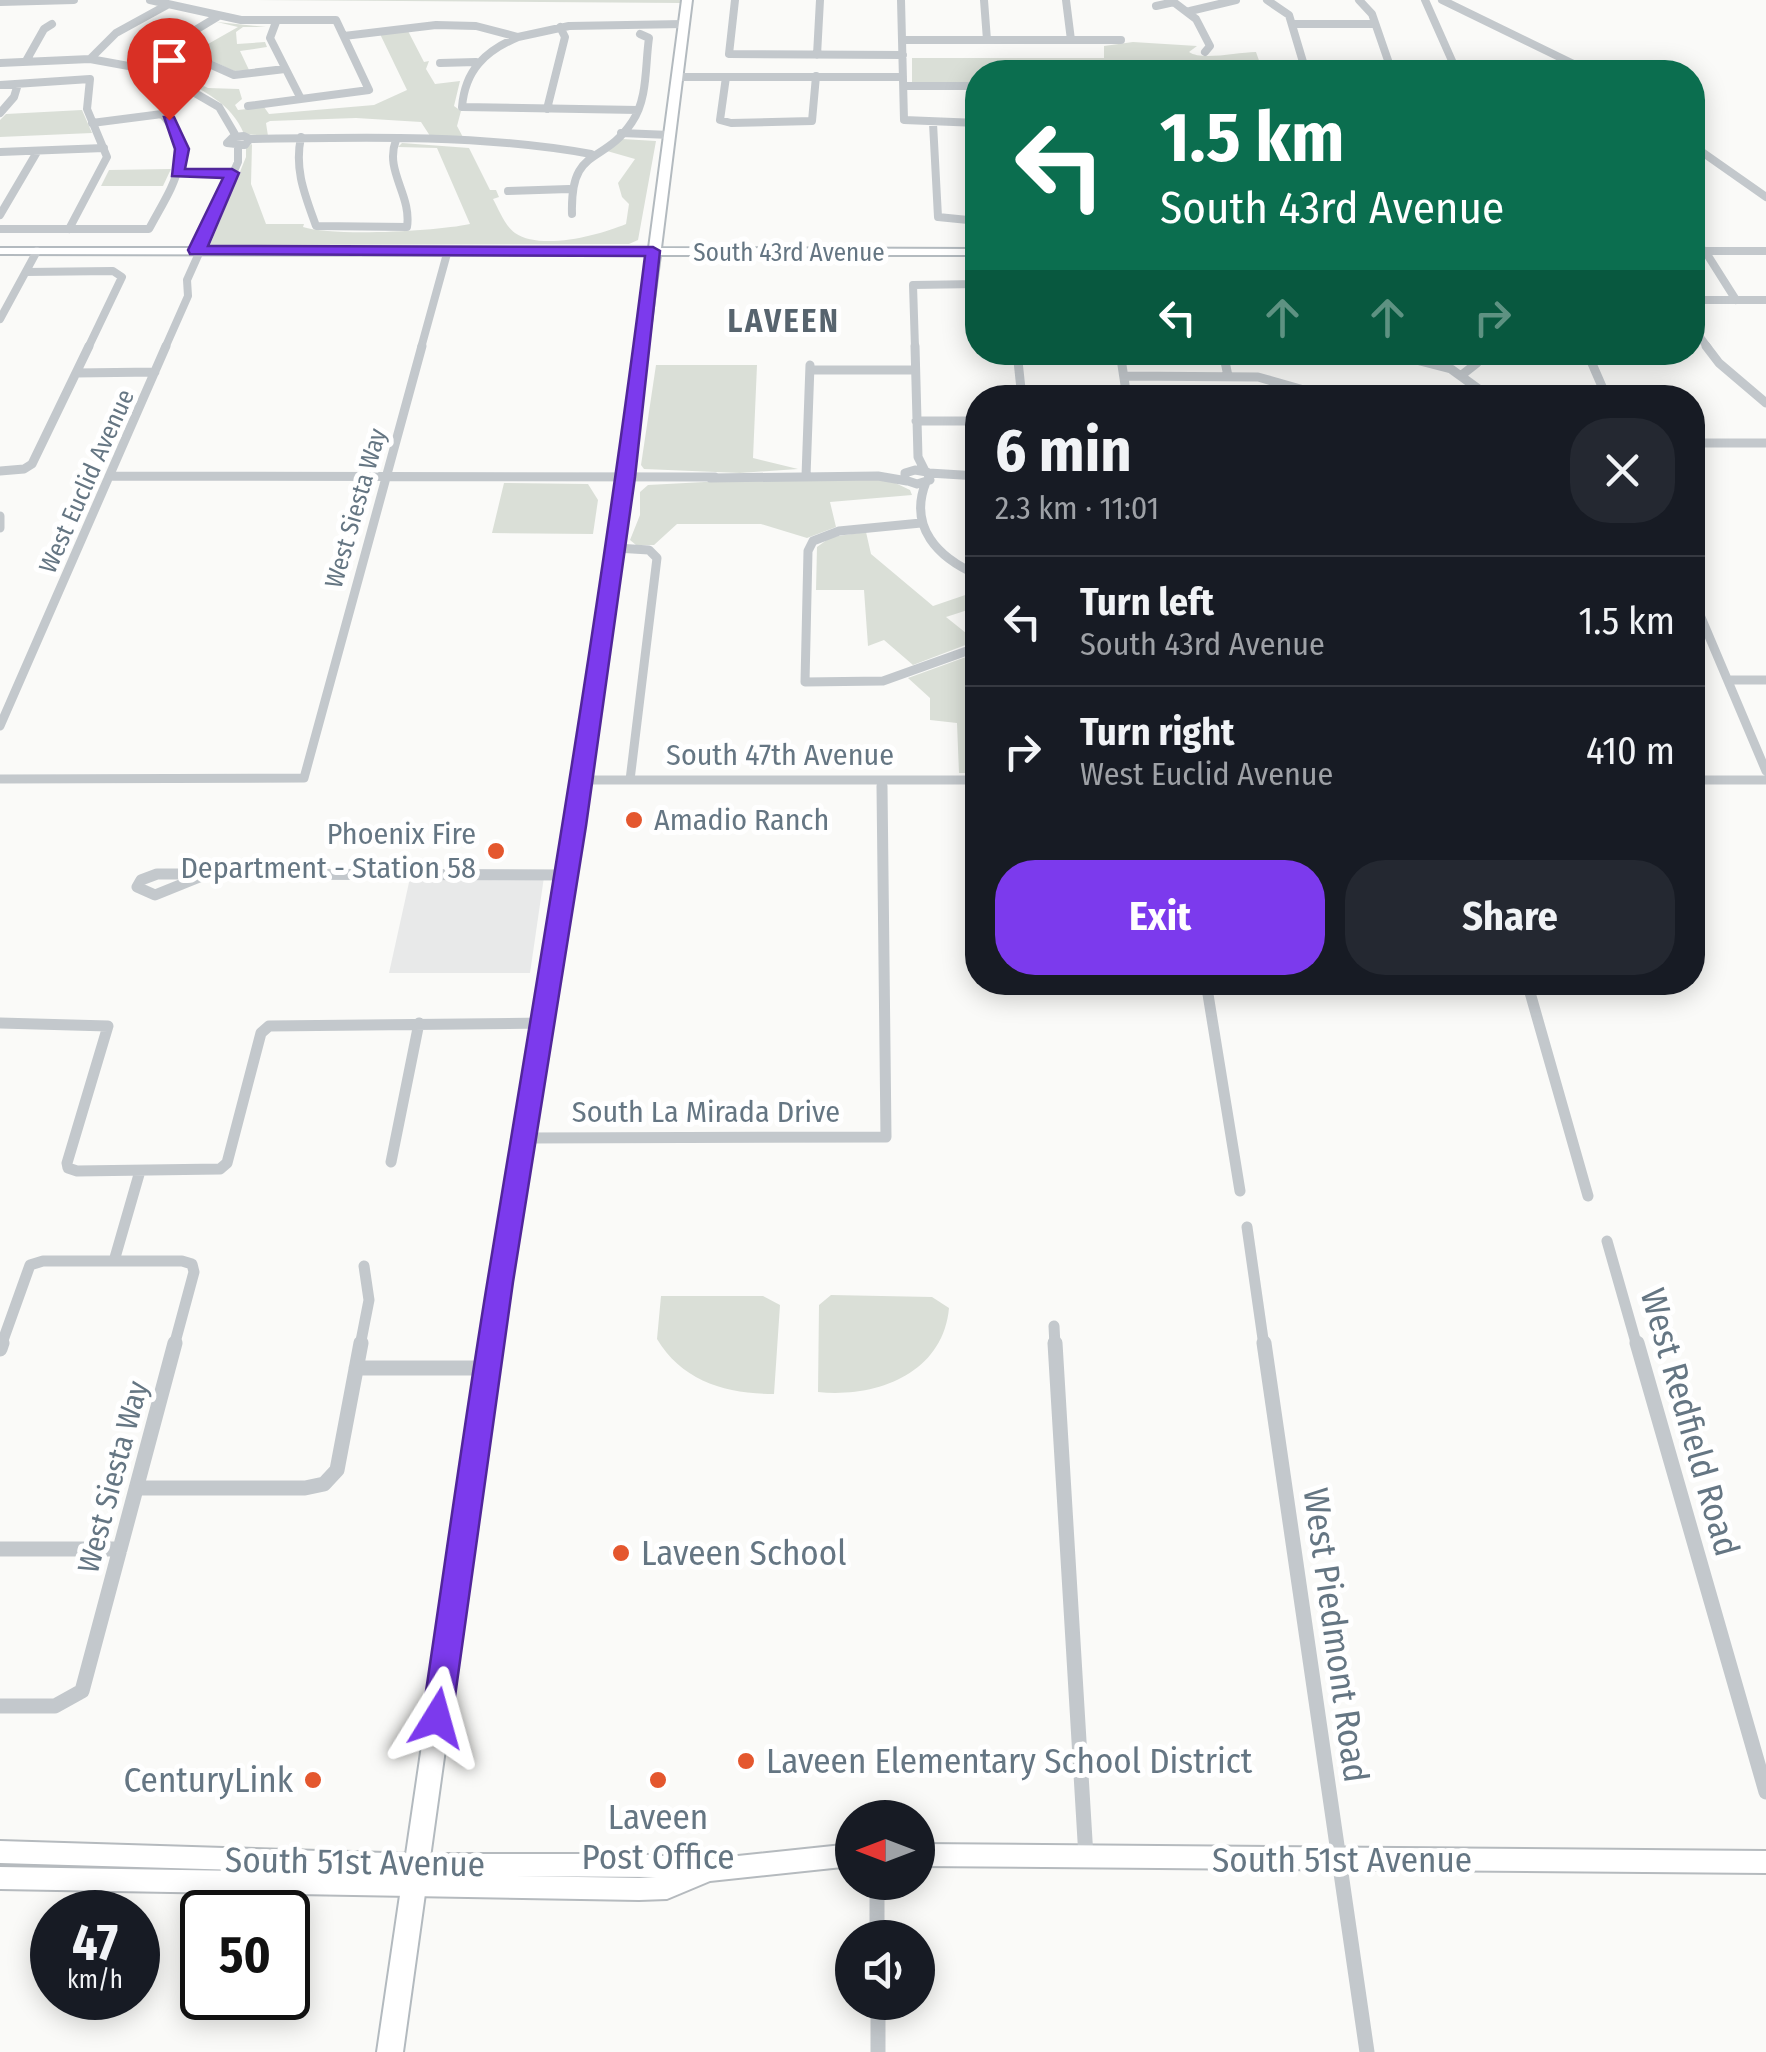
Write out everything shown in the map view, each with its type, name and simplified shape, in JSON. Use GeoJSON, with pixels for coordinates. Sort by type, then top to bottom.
{"type":"FeatureCollection","features":[{"type":"Feature","properties":{"kind":"main road"},"geometry":{"type":"LineString","coordinates":[[390,2052],[488,1368],[546,1024],[616,548],[687,0]]}},
{"type":"Feature","properties":{"kind":"main road","name":"South 43rd Avenue"},"geometry":{"type":"LineString","coordinates":[[0,251],[965,252]]}},
{"type":"Feature","properties":{"kind":"main road","name":"South 51st Avenue"},"geometry":{"type":"LineString","coordinates":[[0,1852],[667,1888],[709,1870],[835,1857]]}},
{"type":"Feature","properties":{"kind":"main road","name":"South 51st Avenue"},"geometry":{"type":"LineString","coordinates":[[935,1856],[1766,1862]]}},
{"type":"Feature","properties":{"kind":"main road"},"geometry":{"type":"LineString","coordinates":[[6,1878],[38,1869],[122,1870],[136,1868],[148,1858]]}},
{"type":"Feature","properties":{"kind":"main road","name":"South 51st Avenue"},"geometry":{"type":"LineString","coordinates":[[6,1878],[414,1876]]}},
{"type":"Feature","properties":{"kind":"street"},"geometry":{"type":"LineString","coordinates":[[0,2],[74,0]]}},
{"type":"Feature","properties":{"kind":"street"},"geometry":{"type":"LineString","coordinates":[[150,0],[218,17],[276,22],[336,20],[369,90],[248,106]]}},
{"type":"Feature","properties":{"kind":"street"},"geometry":{"type":"LineString","coordinates":[[734,0],[730,54],[903,55]]}},
{"type":"Feature","properties":{"kind":"street"},"geometry":{"type":"LineString","coordinates":[[818,55],[820,0]]}},
{"type":"Feature","properties":{"kind":"street"},"geometry":{"type":"LineString","coordinates":[[901,0],[907,122],[965,123]]}},
{"type":"Feature","properties":{"kind":"street"},"geometry":{"type":"LineString","coordinates":[[984,0],[987,40]]}},
{"type":"Feature","properties":{"kind":"street"},"geometry":{"type":"LineString","coordinates":[[1066,0],[1072,40]]}},
{"type":"Feature","properties":{"kind":"street"},"geometry":{"type":"LineString","coordinates":[[1190,12],[1236,0]]}},
{"type":"Feature","properties":{"kind":"street"},"geometry":{"type":"LineString","coordinates":[[1267,0],[1282,8],[1292,24],[1302,60]]}},
{"type":"Feature","properties":{"kind":"street"},"geometry":{"type":"LineString","coordinates":[[1359,0],[1375,24],[1388,60]]}},
{"type":"Feature","properties":{"kind":"street"},"geometry":{"type":"LineString","coordinates":[[1426,0],[1453,60]]}},
{"type":"Feature","properties":{"kind":"street"},"geometry":{"type":"LineString","coordinates":[[1442,0],[1568,60]]}},
{"type":"Feature","properties":{"kind":"street"},"geometry":{"type":"LineString","coordinates":[[1156,6],[1172,1],[1203,24],[1210,46],[1205,52]]}},
{"type":"Feature","properties":{"kind":"street"},"geometry":{"type":"LineString","coordinates":[[90,59],[116,32],[167,5]]}},
{"type":"Feature","properties":{"kind":"street"},"geometry":{"type":"LineString","coordinates":[[218,17],[169,46],[234,75],[286,68]]}},
{"type":"Feature","properties":{"kind":"street"},"geometry":{"type":"LineString","coordinates":[[276,22],[270,38],[300,97]]}},
{"type":"Feature","properties":{"kind":"street"},"geometry":{"type":"LineString","coordinates":[[26,61],[44,29],[52,24]]}},
{"type":"Feature","properties":{"kind":"street"},"geometry":{"type":"LineString","coordinates":[[344,36],[462,24],[518,38]]}},
{"type":"Feature","properties":{"kind":"street"},"geometry":{"type":"LineString","coordinates":[[638,110],[462,107],[476,62],[495,47],[518,38],[560,27],[684,24]]}},
{"type":"Feature","properties":{"kind":"street"},"geometry":{"type":"LineString","coordinates":[[1292,24],[1375,24]]}},
{"type":"Feature","properties":{"kind":"street"},"geometry":{"type":"LineString","coordinates":[[547,109],[565,37],[560,27]]}},
{"type":"Feature","properties":{"kind":"street"},"geometry":{"type":"LineString","coordinates":[[572,214],[570,189],[574,174],[591,154],[623,132],[638,110],[648,38],[640,34]]}},
{"type":"Feature","properties":{"kind":"street"},"geometry":{"type":"LineString","coordinates":[[902,40],[1121,40]]}},
{"type":"Feature","properties":{"kind":"street"},"geometry":{"type":"LineString","coordinates":[[766,76],[769,55]]}},
{"type":"Feature","properties":{"kind":"street"},"geometry":{"type":"LineString","coordinates":[[48,82],[54,59]]}},
{"type":"Feature","properties":{"kind":"street"},"geometry":{"type":"LineString","coordinates":[[0,62],[90,59],[170,75],[218,106],[230,120],[237,141],[301,137],[396,140],[553,147],[591,154]]}},
{"type":"Feature","properties":{"kind":"street"},"geometry":{"type":"LineString","coordinates":[[170,75],[202,61]]}},
{"type":"Feature","properties":{"kind":"street"},"geometry":{"type":"LineString","coordinates":[[440,63],[476,62]]}},
{"type":"Feature","properties":{"kind":"street"},"geometry":{"type":"LineString","coordinates":[[678,77],[816,76],[965,85]]}},
{"type":"Feature","properties":{"kind":"street"},"geometry":{"type":"LineString","coordinates":[[726,77],[720,120],[724,122],[812,121],[816,76]]}},
{"type":"Feature","properties":{"kind":"street"},"geometry":{"type":"LineString","coordinates":[[0,85],[90,79],[87,97],[92,124],[104,148],[104,166],[70,229]]}},
{"type":"Feature","properties":{"kind":"street"},"geometry":{"type":"LineString","coordinates":[[0,114],[14,97],[18,84]]}},
{"type":"Feature","properties":{"kind":"street"},"geometry":{"type":"LineString","coordinates":[[0,229],[149,229],[182,161],[179,135],[162,114],[92,124]]}},
{"type":"Feature","properties":{"kind":"street"},"geometry":{"type":"LineString","coordinates":[[933,123],[941,220],[965,221]]}},
{"type":"Feature","properties":{"kind":"street"},"geometry":{"type":"LineString","coordinates":[[623,132],[670,134]]}},
{"type":"Feature","properties":{"kind":"street"},"geometry":{"type":"LineString","coordinates":[[301,137],[296,160],[298,178],[316,226],[407,227],[411,215],[391,164],[390,150],[396,140]]}},
{"type":"Feature","properties":{"kind":"street","name":"West Euclid Avenue"},"geometry":{"type":"LineString","coordinates":[[0,726],[188,296],[187,280],[238,162],[237,141]]}},
{"type":"Feature","properties":{"kind":"street"},"geometry":{"type":"LineString","coordinates":[[0,152],[104,148]]}},
{"type":"Feature","properties":{"kind":"street"},"geometry":{"type":"LineString","coordinates":[[0,215],[37,152]]}},
{"type":"Feature","properties":{"kind":"street"},"geometry":{"type":"LineString","coordinates":[[1705,155],[1766,197]]}},
{"type":"Feature","properties":{"kind":"street"},"geometry":{"type":"LineString","coordinates":[[177,173],[232,173]]}},
{"type":"Feature","properties":{"kind":"street"},"geometry":{"type":"LineString","coordinates":[[508,191],[570,189]]}},
{"type":"Feature","properties":{"kind":"street","name":"West Siesta Way"},"geometry":{"type":"LineString","coordinates":[[0,779],[304,778],[448,250]]}},
{"type":"Feature","properties":{"kind":"street"},"geometry":{"type":"LineString","coordinates":[[0,319],[37,251]]}},
{"type":"Feature","properties":{"kind":"street"},"geometry":{"type":"LineString","coordinates":[[1705,251],[1766,251]]}},
{"type":"Feature","properties":{"kind":"street"},"geometry":{"type":"LineString","coordinates":[[1710,251],[1736,300]]}},
{"type":"Feature","properties":{"kind":"street"},"geometry":{"type":"LineString","coordinates":[[0,471],[24,469],[32,464],[122,276],[120,272],[26,272]]}},
{"type":"Feature","properties":{"kind":"street"},"geometry":{"type":"LineString","coordinates":[[918,496],[927,477],[918,457],[913,285],[965,284]]}},
{"type":"Feature","properties":{"kind":"street"},"geometry":{"type":"LineString","coordinates":[[1705,300],[1766,300]]}},
{"type":"Feature","properties":{"kind":"street"},"geometry":{"type":"LineString","coordinates":[[1705,343],[1719,362],[1766,403]]}},
{"type":"Feature","properties":{"kind":"street"},"geometry":{"type":"LineString","coordinates":[[1122,365],[1126,385]]}},
{"type":"Feature","properties":{"kind":"street"},"geometry":{"type":"LineString","coordinates":[[1226,365],[1228,376]]}},
{"type":"Feature","properties":{"kind":"street"},"geometry":{"type":"LineString","coordinates":[[1440,365],[1476,385]]}},
{"type":"Feature","properties":{"kind":"street"},"geometry":{"type":"LineString","coordinates":[[1462,374],[1474,365]]}},
{"type":"Feature","properties":{"kind":"street"},"geometry":{"type":"LineString","coordinates":[[806,476],[810,368],[914,370]]}},
{"type":"Feature","properties":{"kind":"street"},"geometry":{"type":"LineString","coordinates":[[76,373],[155,372]]}},
{"type":"Feature","properties":{"kind":"street"},"geometry":{"type":"LineString","coordinates":[[1124,376],[1228,376],[1290,385]]}},
{"type":"Feature","properties":{"kind":"street"},"geometry":{"type":"LineString","coordinates":[[916,421],[965,421]]}},
{"type":"Feature","properties":{"kind":"street"},"geometry":{"type":"LineString","coordinates":[[1705,443],[1766,443]]}},
{"type":"Feature","properties":{"kind":"street"},"geometry":{"type":"LineString","coordinates":[[908,476],[918,457]]}},
{"type":"Feature","properties":{"kind":"street"},"geometry":{"type":"LineString","coordinates":[[110,476],[661,480],[965,476]]}},
{"type":"Feature","properties":{"kind":"street"},"geometry":{"type":"LineString","coordinates":[[908,476],[918,496],[921,523],[949,562],[965,570]]}},
{"type":"Feature","properties":{"kind":"street"},"geometry":{"type":"LineString","coordinates":[[921,523],[839,530],[813,541],[808,552],[805,682],[883,681],[965,652]]}},
{"type":"Feature","properties":{"kind":"street"},"geometry":{"type":"LineString","coordinates":[[616,548],[649,550],[657,558],[630,780]]}},
{"type":"Feature","properties":{"kind":"street"},"geometry":{"type":"LineString","coordinates":[[1705,626],[1766,771]]}},
{"type":"Feature","properties":{"kind":"street"},"geometry":{"type":"LineString","coordinates":[[1730,684],[1766,684]]}},
{"type":"Feature","properties":{"kind":"street","name":"South 47th Avenue"},"geometry":{"type":"LineString","coordinates":[[582,780],[965,780]]}},
{"type":"Feature","properties":{"kind":"street","name":"South La Mirada Drive"},"geometry":{"type":"LineString","coordinates":[[527,1138],[886,1137],[882,780]]}},
{"type":"Feature","properties":{"kind":"street"},"geometry":{"type":"LineString","coordinates":[[1705,780],[1766,780]]}},
{"type":"Feature","properties":{"kind":"street"},"geometry":{"type":"LineString","coordinates":[[208,874],[162,893],[147,894],[137,887],[141,880],[157,874],[208,874],[568,875]]}},
{"type":"Feature","properties":{"kind":"street"},"geometry":{"type":"LineString","coordinates":[[1208,995],[1240,1191]]}},
{"type":"Feature","properties":{"kind":"street"},"geometry":{"type":"LineString","coordinates":[[1531,995],[1588,1196]]}},
{"type":"Feature","properties":{"kind":"street"},"geometry":{"type":"LineString","coordinates":[[0,1023],[108,1026],[68,1168],[76,1171],[220,1169],[227,1163],[261,1033],[269,1026],[546,1024]]}},
{"type":"Feature","properties":{"kind":"street"},"geometry":{"type":"LineString","coordinates":[[391,1162],[418,1023]]}},
{"type":"Feature","properties":{"kind":"street"},"geometry":{"type":"LineString","coordinates":[[0,1349],[30,1265],[43,1261],[114,1261],[140,1171]]}},
{"type":"Feature","properties":{"kind":"street","name":"West Piedmont Road"},"geometry":{"type":"LineString","coordinates":[[1246,1228],[1367,2052]]}},
{"type":"Feature","properties":{"kind":"street","name":"West Redfield Road"},"geometry":{"type":"LineString","coordinates":[[1606,1241],[1766,1792]]}},
{"type":"Feature","properties":{"kind":"street","name":"West Siesta Way"},"geometry":{"type":"LineString","coordinates":[[0,1706],[62,1706],[82,1691],[194,1272],[192,1264],[182,1261],[114,1261]]}},
{"type":"Feature","properties":{"kind":"street"},"geometry":{"type":"LineString","coordinates":[[136,1488],[306,1488],[324,1484],[337,1470],[369,1300],[364,1266]]}},
{"type":"Feature","properties":{"kind":"street"},"geometry":{"type":"LineString","coordinates":[[1054,1326],[1086,1857]]}},
{"type":"Feature","properties":{"kind":"street"},"geometry":{"type":"LineString","coordinates":[[356,1368],[488,1368]]}},
{"type":"Feature","properties":{"kind":"street"},"geometry":{"type":"LineString","coordinates":[[0,1548],[120,1549]]}},
{"type":"Feature","properties":{"kind":"street"},"geometry":{"type":"LineString","coordinates":[[878,2020],[878,2052]]}},
{"type":"Feature","properties":{"kind":"shaded area"},"geometry":{"type":"Polygon","coordinates":[[[243,0],[681,0],[680,3],[243,0]]]}},
{"type":"Feature","properties":{"kind":"shaded area"},"geometry":{"type":"Polygon","coordinates":[[[217,22],[266,27],[243,27],[236,32],[237,44],[265,42],[267,47],[240,51],[249,70],[234,71],[178,45],[201,48],[238,27],[217,22]]]}},
{"type":"Feature","properties":{"kind":"shaded area"},"geometry":{"type":"Polygon","coordinates":[[[408,31],[424,62],[429,61],[426,69],[435,84],[460,81],[454,106],[461,111],[457,126],[465,141],[432,139],[421,122],[356,118],[270,121],[266,123],[268,136],[244,134],[224,106],[176,75],[203,67],[183,76],[208,88],[239,89],[242,99],[235,105],[238,110],[264,107],[269,114],[374,105],[407,90],[380,34],[408,31]]]}},
{"type":"Feature","properties":{"kind":"shaded area"},"geometry":{"type":"Polygon","coordinates":[[[1133,42],[1197,46],[1189,52],[1202,56],[1256,52],[1259,60],[965,60],[965,83],[912,83],[912,58],[1104,58],[1104,46],[1133,42]]]}},
{"type":"Feature","properties":{"kind":"shaded area"},"geometry":{"type":"Polygon","coordinates":[[[82,110],[92,133],[0,137],[0,120],[6,114],[82,110]]]}},
{"type":"Feature","properties":{"kind":"shaded area"},"geometry":{"type":"Polygon","coordinates":[[[622,139],[656,141],[638,240],[629,244],[210,245],[246,157],[246,148],[252,144],[251,184],[266,224],[304,224],[303,227],[318,230],[361,232],[470,224],[437,148],[398,147],[402,143],[469,148],[490,190],[496,190],[499,197],[493,199],[511,230],[526,238],[555,241],[626,224],[629,204],[618,183],[635,159],[607,151],[622,139]]]}},
{"type":"Feature","properties":{"kind":"shaded area"},"geometry":{"type":"Polygon","coordinates":[[[171,169],[163,186],[101,186],[109,170],[171,169]]]}},
{"type":"Feature","properties":{"kind":"shaded area"},"geometry":{"type":"Polygon","coordinates":[[[656,365],[757,365],[753,458],[798,469],[740,473],[644,469],[641,465],[656,365]]]}},
{"type":"Feature","properties":{"kind":"shaded area"},"geometry":{"type":"Polygon","coordinates":[[[742,480],[889,480],[910,490],[912,495],[830,502],[836,527],[807,538],[761,524],[677,524],[654,545],[636,545],[630,540],[640,515],[640,492],[648,485],[742,480]]]}},
{"type":"Feature","properties":{"kind":"shaded area"},"geometry":{"type":"Polygon","coordinates":[[[504,483],[588,484],[598,500],[593,534],[492,533],[504,483]]]}},
{"type":"Feature","properties":{"kind":"shaded area"},"geometry":{"type":"Polygon","coordinates":[[[866,532],[871,554],[933,606],[965,595],[965,611],[946,617],[965,632],[965,645],[913,665],[884,640],[868,646],[864,590],[816,590],[817,547],[831,537],[866,532]]]}},
{"type":"Feature","properties":{"kind":"shaded area"},"geometry":{"type":"Polygon","coordinates":[[[965,657],[965,773],[959,773],[957,723],[930,720],[930,698],[908,678],[965,657]]]}},
{"type":"Feature","properties":{"kind":"shaded area"},"geometry":{"type":"Polygon","coordinates":[[[544,877],[530,973],[389,973],[410,878],[544,877]]]}},
{"type":"Feature","properties":{"kind":"shaded area"},"geometry":{"type":"Polygon","coordinates":[[[831,1295],[932,1297],[949,1308],[944,1331],[934,1350],[903,1377],[862,1391],[818,1392],[819,1305],[831,1295]]]}},
{"type":"Feature","properties":{"kind":"shaded area"},"geometry":{"type":"Polygon","coordinates":[[[661,1296],[763,1296],[780,1305],[774,1394],[722,1388],[679,1365],[657,1339],[661,1296]]]}},
{"type":"Feature","properties":{"kind":"place","name":"Amadio Ranch"},"geometry":{"type":"Point","coordinates":[634,820]}},
{"type":"Feature","properties":{"kind":"place","name":"Phoenix Fire Department - Station 58"},"geometry":{"type":"Point","coordinates":[496,851]}},
{"type":"Feature","properties":{"kind":"place","name":"Laveen School"},"geometry":{"type":"Point","coordinates":[621,1553]}},
{"type":"Feature","properties":{"kind":"place","name":"Laveen Elementary School District"},"geometry":{"type":"Point","coordinates":[746,1761]}},
{"type":"Feature","properties":{"kind":"place","name":"CenturyLink"},"geometry":{"type":"Point","coordinates":[313,1780]}},
{"type":"Feature","properties":{"kind":"place","name":"Laveen Post Office"},"geometry":{"type":"Point","coordinates":[658,1780]}},
{"type":"Feature","properties":{"kind":"district","name":"LAVEEN"},"geometry":{"type":"Point","coordinates":[784,321]}},
{"type":"Feature","properties":{"kind":"route"},"geometry":{"type":"LineString","coordinates":[[169,120],[182,149],[177,173],[232,173],[196,250],[653,251],[626,477],[576,826],[500,1282],[437,1718]]}}]}
